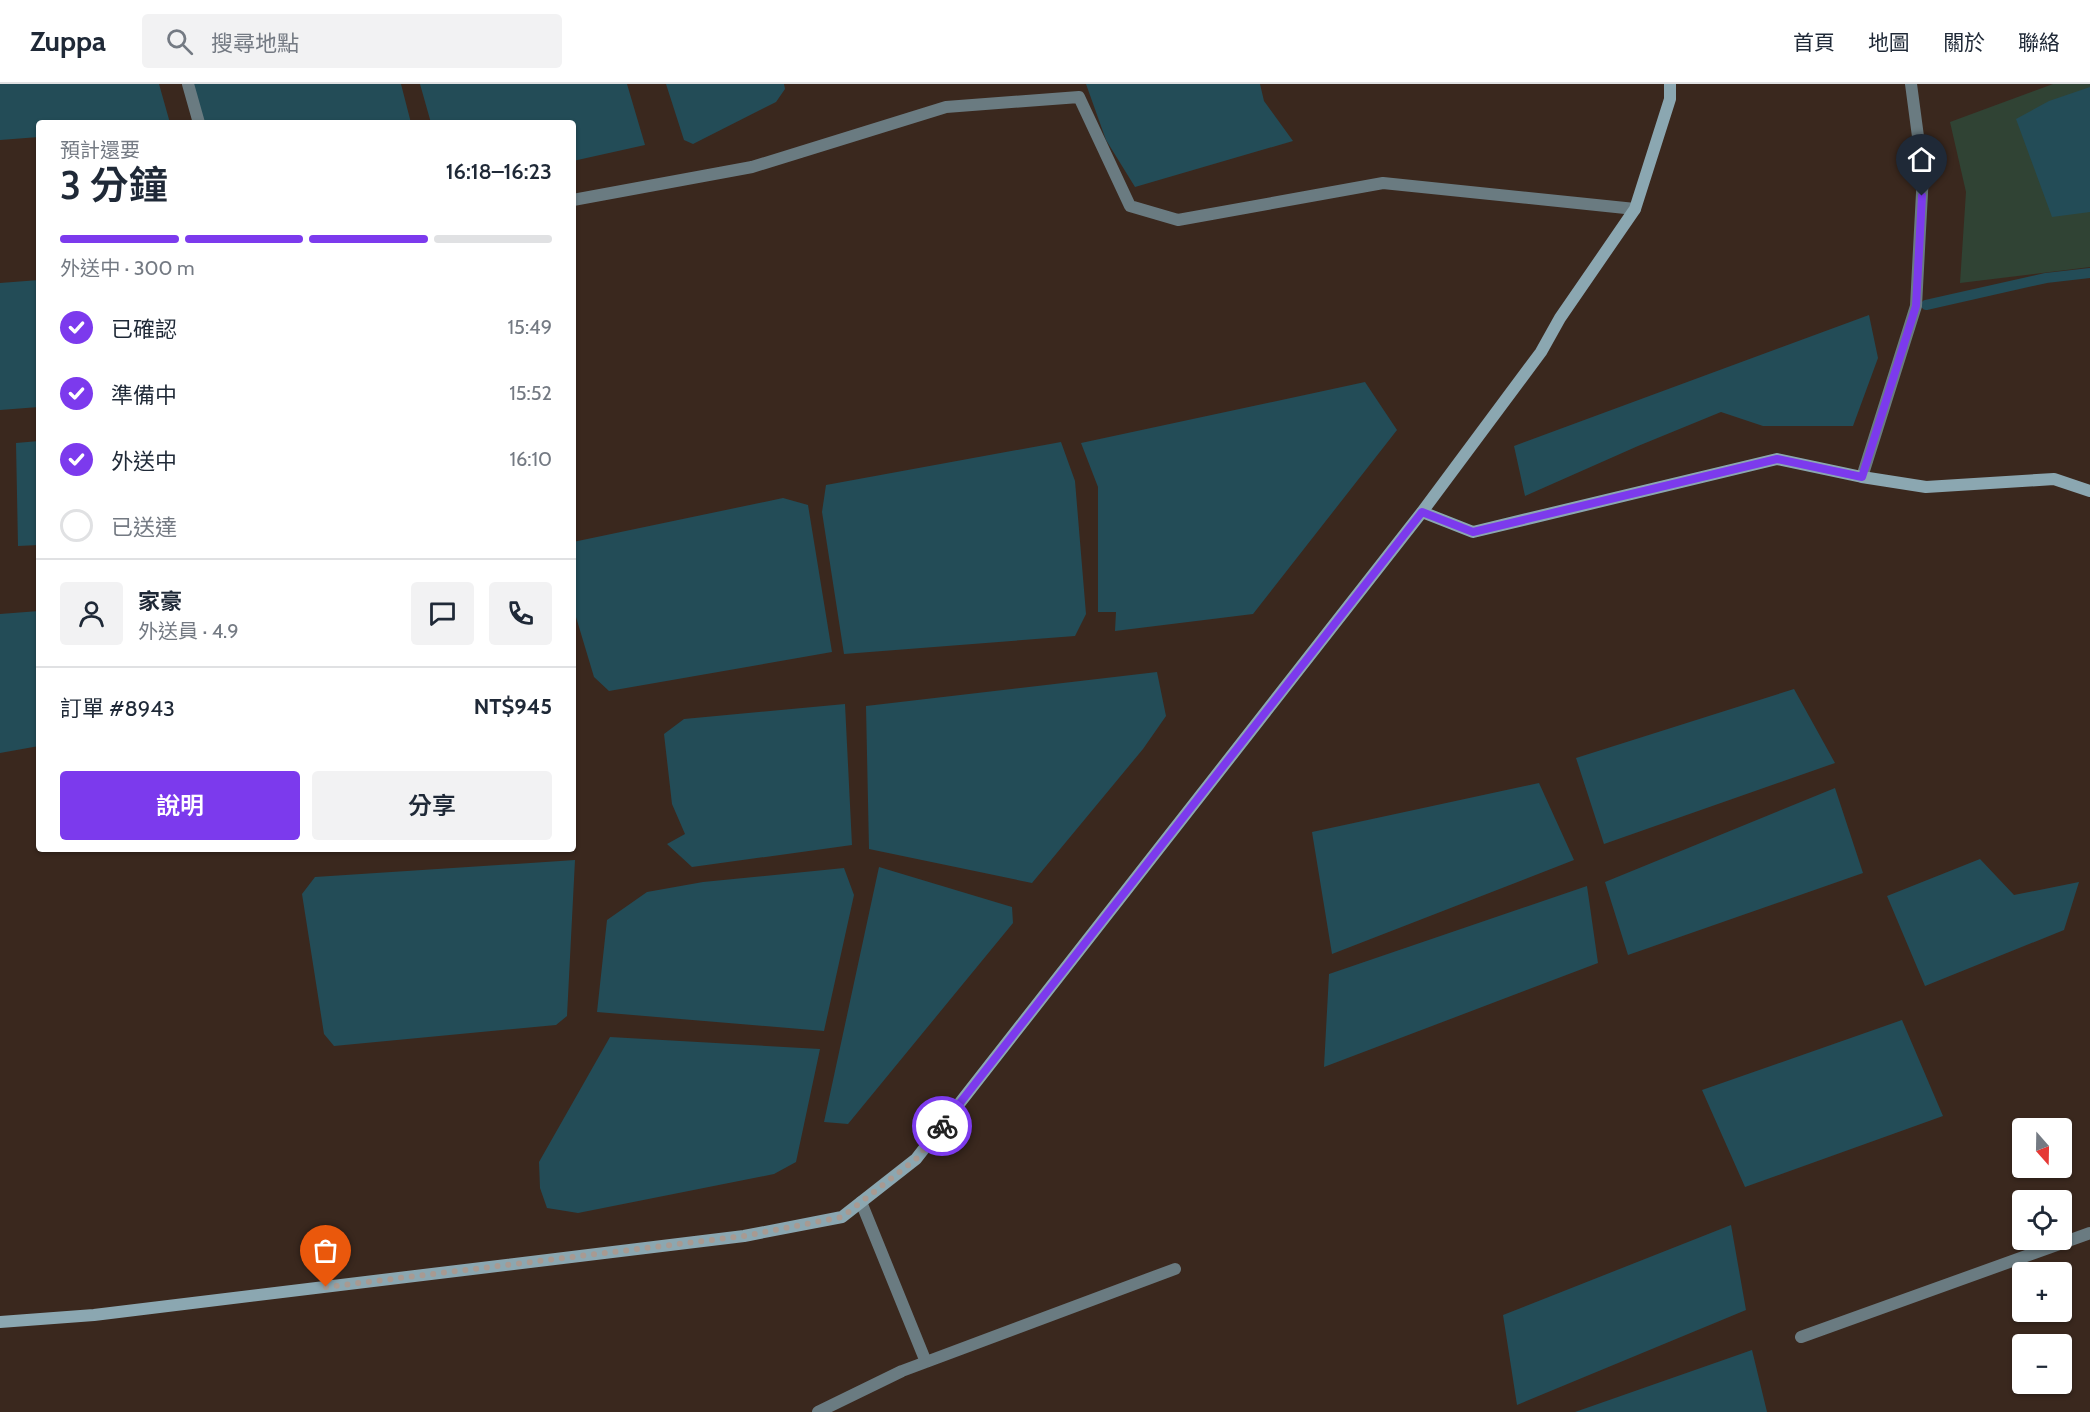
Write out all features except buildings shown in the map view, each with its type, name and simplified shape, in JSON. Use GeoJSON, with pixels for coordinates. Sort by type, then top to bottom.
{"type":"FeatureCollection","features":[{"type":"Feature","properties":{"kind":"street"},"geometry":{"type":"LineString","coordinates":[[0,1322],[106,1314],[744,1236],[842,1217],[916,1159],[1422,512],[1540,352],[1560,318],[1635,209],[1670,99],[1670,84]]}},
{"type":"Feature","properties":{"kind":"street"},"geometry":{"type":"LineString","coordinates":[[1422,512],[1473,532],[1777,459],[1862,477],[1926,487],[2054,479],[2090,491]]}},
{"type":"Feature","properties":{"kind":"lane"},"geometry":{"type":"LineString","coordinates":[[188,84],[198,120]]}},
{"type":"Feature","properties":{"kind":"lane"},"geometry":{"type":"LineString","coordinates":[[1862,477],[1916,306],[1923,174],[1911,84]]}},
{"type":"Feature","properties":{"kind":"lane"},"geometry":{"type":"LineString","coordinates":[[576,199],[752,167],[946,107],[1079,98],[1130,206],[1178,220],[1383,183],[1635,209]]}},
{"type":"Feature","properties":{"kind":"lane"},"geometry":{"type":"LineString","coordinates":[[861,1202],[926,1362]]}},
{"type":"Feature","properties":{"kind":"lane"},"geometry":{"type":"LineString","coordinates":[[1801,1337],[2090,1233]]}},
{"type":"Feature","properties":{"kind":"lane"},"geometry":{"type":"LineString","coordinates":[[818,1412],[902,1371],[1175,1269]]}},
{"type":"Feature","properties":{"kind":"green space"},"geometry":{"type":"Polygon","coordinates":[[[2053,84],[2090,84],[2090,267],[1960,283],[1966,192],[1950,122],[2053,84]]]}},
{"type":"Feature","properties":{"kind":"water"},"geometry":{"type":"Polygon","coordinates":[[[0,84],[159,84],[169,120],[36,120],[36,137],[0,140],[0,84]]]}},
{"type":"Feature","properties":{"kind":"water"},"geometry":{"type":"Polygon","coordinates":[[[188,84],[401,84],[410,120],[196,120],[188,84]]]}},
{"type":"Feature","properties":{"kind":"water"},"geometry":{"type":"Polygon","coordinates":[[[420,84],[627,84],[645,145],[576,160],[576,120],[430,120],[420,84]]]}},
{"type":"Feature","properties":{"kind":"water"},"geometry":{"type":"Polygon","coordinates":[[[666,84],[784,84],[785,89],[776,102],[693,144],[684,140],[666,84]]]}},
{"type":"Feature","properties":{"kind":"water"},"geometry":{"type":"Polygon","coordinates":[[[1086,84],[1260,84],[1264,101],[1293,141],[1135,187],[1106,140],[1086,84]]]}},
{"type":"Feature","properties":{"kind":"water"},"geometry":{"type":"Polygon","coordinates":[[[2090,87],[2090,212],[2052,217],[2016,119],[2049,101],[2090,87]]]}},
{"type":"Feature","properties":{"kind":"water"},"geometry":{"type":"Polygon","coordinates":[[[36,280],[36,407],[0,410],[0,283],[36,280]]]}},
{"type":"Feature","properties":{"kind":"water"},"geometry":{"type":"Polygon","coordinates":[[[1869,315],[1878,358],[1853,426],[1763,426],[1721,412],[1525,496],[1514,446],[1869,315]]]}},
{"type":"Feature","properties":{"kind":"water"},"geometry":{"type":"Polygon","coordinates":[[[1365,382],[1397,430],[1253,614],[1115,631],[1116,612],[1098,612],[1098,487],[1081,443],[1365,382]]]}},
{"type":"Feature","properties":{"kind":"water"},"geometry":{"type":"Polygon","coordinates":[[[36,441],[36,545],[18,546],[16,443],[36,441]]]}},
{"type":"Feature","properties":{"kind":"water"},"geometry":{"type":"Polygon","coordinates":[[[1061,442],[1075,481],[1086,614],[1075,636],[844,654],[822,512],[826,485],[1061,442]]]}},
{"type":"Feature","properties":{"kind":"water"},"geometry":{"type":"Polygon","coordinates":[[[783,498],[808,505],[832,652],[609,691],[594,677],[576,617],[576,541],[783,498]]]}},
{"type":"Feature","properties":{"kind":"water"},"geometry":{"type":"Polygon","coordinates":[[[36,611],[36,747],[0,753],[0,614],[36,611]]]}},
{"type":"Feature","properties":{"kind":"water"},"geometry":{"type":"Polygon","coordinates":[[[1157,672],[1166,716],[1143,749],[1032,883],[869,849],[866,706],[1157,672]]]}},
{"type":"Feature","properties":{"kind":"water"},"geometry":{"type":"Polygon","coordinates":[[[1794,689],[1835,763],[1604,844],[1576,758],[1794,689]]]}},
{"type":"Feature","properties":{"kind":"water"},"geometry":{"type":"Polygon","coordinates":[[[845,704],[852,845],[692,867],[667,844],[685,834],[672,804],[664,734],[684,719],[845,704]]]}},
{"type":"Feature","properties":{"kind":"water"},"geometry":{"type":"Polygon","coordinates":[[[1539,783],[1574,860],[1332,954],[1312,832],[1539,783]]]}},
{"type":"Feature","properties":{"kind":"water"},"geometry":{"type":"Polygon","coordinates":[[[1835,788],[1863,873],[1628,955],[1605,882],[1835,788]]]}},
{"type":"Feature","properties":{"kind":"water"},"geometry":{"type":"Polygon","coordinates":[[[1980,859],[2014,895],[2079,882],[2064,930],[1925,986],[1887,896],[1980,859]]]}},
{"type":"Feature","properties":{"kind":"water"},"geometry":{"type":"Polygon","coordinates":[[[575,860],[567,1016],[556,1025],[334,1046],[324,1034],[302,894],[315,877],[575,860]]]}},
{"type":"Feature","properties":{"kind":"water"},"geometry":{"type":"Polygon","coordinates":[[[879,867],[1012,907],[1013,923],[848,1124],[824,1122],[879,867]]]}},
{"type":"Feature","properties":{"kind":"water"},"geometry":{"type":"Polygon","coordinates":[[[844,868],[854,895],[824,1031],[597,1012],[607,920],[647,892],[703,882],[844,868]]]}},
{"type":"Feature","properties":{"kind":"water"},"geometry":{"type":"Polygon","coordinates":[[[1587,886],[1598,963],[1324,1067],[1329,974],[1587,886]]]}},
{"type":"Feature","properties":{"kind":"water"},"geometry":{"type":"Polygon","coordinates":[[[1902,1020],[1943,1116],[1745,1187],[1702,1090],[1902,1020]]]}},
{"type":"Feature","properties":{"kind":"water"},"geometry":{"type":"Polygon","coordinates":[[[610,1037],[820,1049],[796,1162],[774,1174],[578,1213],[547,1208],[540,1188],[539,1162],[610,1037]]]}},
{"type":"Feature","properties":{"kind":"water"},"geometry":{"type":"Polygon","coordinates":[[[1731,1225],[1746,1310],[1517,1405],[1503,1315],[1731,1225]]]}},
{"type":"Feature","properties":{"kind":"water"},"geometry":{"type":"Polygon","coordinates":[[[1752,1350],[1767,1412],[1575,1412],[1752,1350]]]}},
{"type":"Feature","properties":{"kind":"waterway"},"geometry":{"type":"LineString","coordinates":[[1926,305],[2046,278],[2090,273]]}},
{"type":"Feature","properties":{"kind":"way so far"},"geometry":{"type":"LineString","coordinates":[[326,1287],[744,1236],[842,1217],[916,1159],[942,1126]]}},
{"type":"Feature","properties":{"kind":"route"},"geometry":{"type":"LineString","coordinates":[[942,1126],[1422,512],[1473,532],[1777,459],[1862,477],[1916,306],[1922,196]]}}]}
